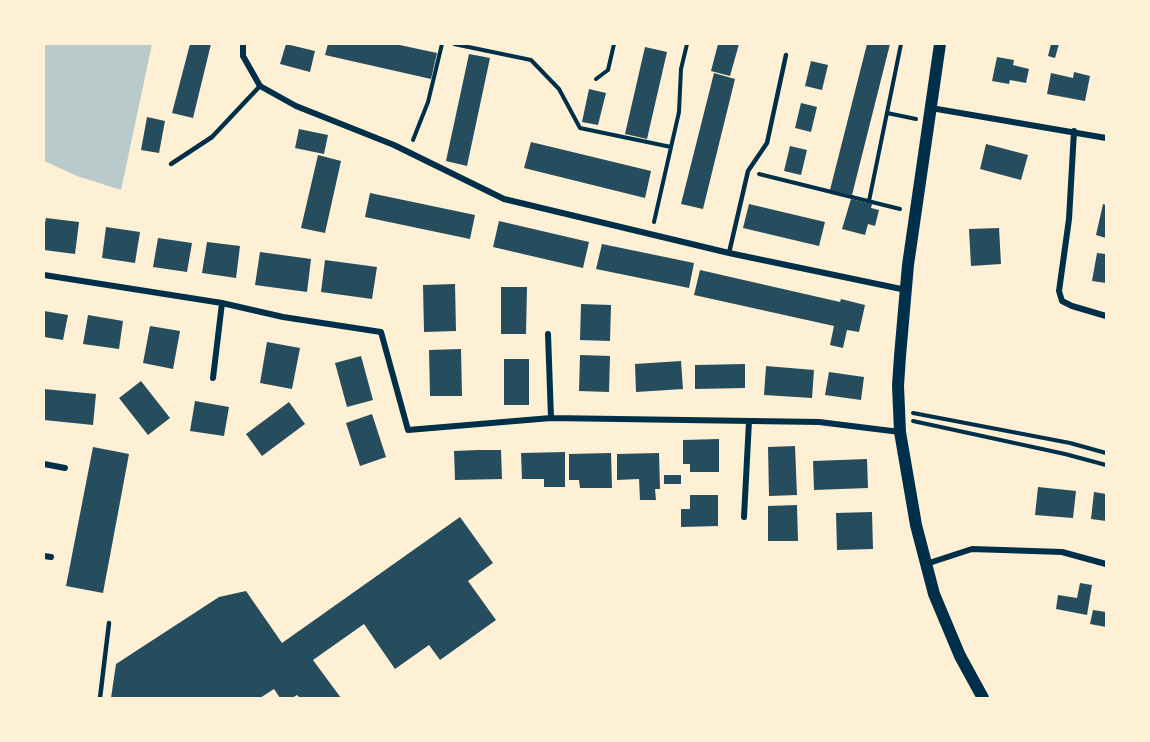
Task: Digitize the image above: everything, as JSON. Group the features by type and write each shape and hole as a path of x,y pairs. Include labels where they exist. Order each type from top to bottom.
{"main road":[{"path":"940,44 906,290 900,356 900,421 916,525 934,594 960,656 983,699"}],"street":[{"path":"243,44 243,56 260,86 296,106 408,152 504,199 729,253 906,290"},
{"path":"931,108 1107,138"},
{"path":"1074,132 1069,219 1059,291 1062,301 1067,304 1107,316"},
{"path":"44,275 222,303 283,317 381,332 408,430 551,418 900,421"},
{"path":"213,378 222,303"},
{"path":"548,334 551,418"},
{"path":"744,518 749,421"},
{"path":"44,464 65,468"},
{"path":"926,564 972,549 1062,552 1107,564"},
{"path":"44,556 51,557"}],"lane":[{"path":"729,253 748,171 767,143 786,55"},
{"path":"171,164 212,137 260,86"},
{"path":"100,699 109,623"}],"path":[{"path":"408,152 428,102 442,44"},
{"path":"454,44 531,60 559,88 580,128 671,147"},
{"path":"596,79 608,70 614,44"},
{"path":"651,234 679,112 681,69 687,44"},
{"path":"869,201 901,44"},
{"path":"887,113 929,122"},
{"path":"748,171 916,213"},
{"path":"900,421 1070,442 1107,453"},
{"path":"900,421 921,422 1107,465"}],"shaded area":[{"path":"44,44 152,44 121,190 77,176 44,161"}],"building":[{"path":"190,44 211,44 193,118 172,113"},
{"path":"286,44 315,51 310,72 280,64"},
{"path":"328,44 395,44 437,53 431,79 325,55"},
{"path":"718,44 739,44 730,76 711,71"},
{"path":"867,44 890,44 852,195 830,190"},
{"path":"1051,44 1059,44 1055,58 1048,56"},
{"path":"645,47 667,52 647,139 625,134"},
{"path":"469,54 490,58 467,166 446,161"},
{"path":"997,57 1014,60 1013,65 1029,69 1026,83 1010,80 1009,84 992,81"},
{"path":"811,61 828,65 822,90 805,86"},
{"path":"1074,72 1090,76 1085,101 1047,94 1051,73 1073,78"},
{"path":"714,73 735,79 703,209 681,204"},
{"path":"589,89 606,93 598,125 582,122"},
{"path":"801,103 817,107 811,132 795,128"},
{"path":"147,117 165,121 159,153 141,150"},
{"path":"299,129 328,135 324,154 295,148"},
{"path":"531,142 651,171 645,198 524,168"},
{"path":"986,144 1028,155 1021,180 980,169"},
{"path":"790,146 807,150 801,175 784,171"},
{"path":"318,155 341,161 325,233 301,228"},
{"path":"370,193 475,215 470,239 365,217"},
{"path":"851,199 872,204 871,208 879,210 875,226 868,224 865,235 842,229"},
{"path":"749,204 825,222 819,246 743,228"},
{"path":"1103,204 1106,205 1106,238 1096,235"},
{"path":"46,218 79,222 75,254 44,250"},
{"path":"499,221 589,242 583,268 493,247"},
{"path":"106,227 140,232 135,263 102,258"},
{"path":"999,228 1001,264 971,266 969,229"},
{"path":"158,238 192,243 187,272 153,267"},
{"path":"207,242 240,246 236,278 202,273"},
{"path":"602,244 694,263 689,288 596,269"},
{"path":"260,252 311,259 307,292 255,285"},
{"path":"1097,253 1106,254 1106,283 1092,281"},
{"path":"325,260 377,267 372,299 321,292"},
{"path":"700,270 840,302 841,299 865,305 859,332 847,330 843,348 830,345 834,326 694,295"},
{"path":"455,284 456,331 424,332 423,285"},
{"path":"501,287 527,287 526,334 501,334"},
{"path":"581,304 611,305 610,341 580,340"},
{"path":"44,311 68,315 63,340 44,337"},
{"path":"88,315 123,321 119,349 83,344"},
{"path":"150,326 180,331 173,369 143,363"},
{"path":"267,342 300,348 292,389 260,383"},
{"path":"461,349 462,396 430,396 429,350"},
{"path":"580,355 610,356 609,392 579,391"},
{"path":"361,356 373,400 347,407 335,363"},
{"path":"504,359 529,359 529,405 504,405"},
{"path":"681,361 683,389 636,392 635,364"},
{"path":"745,364 745,388 695,389 695,365"},
{"path":"766,366 814,370 812,398 764,395"},
{"path":"829,372 864,377 861,400 825,395"},
{"path":"141,381 170,418 148,435 119,398"},
{"path":"44,389 96,394 93,425 44,420"},
{"path":"195,401 229,407 224,436 190,431"},
{"path":"289,402 305,424 262,456 246,434"},
{"path":"372,414 386,457 360,466 346,423"},
{"path":"719,439 719,472 690,472 690,464 683,464 683,440"},
{"path":"795,446 797,495 769,496 768,447"},
{"path":"93,447 129,454 103,593 66,586"},
{"path":"501,450 502,479 455,480 454,451"},
{"path":"565,452 565,487 544,487 544,479 522,479 521,453"},
{"path":"611,453 612,488 580,488 579,480 569,480 569,454"},
{"path":"659,453 660,489 655,489 656,500 640,500 639,479 617,480 617,454"},
{"path":"867,459 868,488 814,490 813,461"},
{"path":"664,475 681,475 681,484 664,484"},
{"path":"1038,487 1076,491 1073,518 1035,515"},
{"path":"1094,492 1106,494 1106,521 1091,519"},
{"path":"690,495 718,495 718,526 681,527 681,509 690,509"},
{"path":"797,505 798,541 768,541 768,506"},
{"path":"872,512 873,549 837,550 836,513"},
{"path":"460,517 493,563 468,581 496,620 440,660 429,645 395,669 364,624 313,660 341,698 300,698 297,695 292,698 280,698 274,689 260,698 111,698 116,664 219,597 246,591 282,643"},
{"path":"1080,583 1092,585 1087,615 1056,609 1058,595 1077,598"},
{"path":"1093,610 1106,612 1106,627 1090,624"}]}
